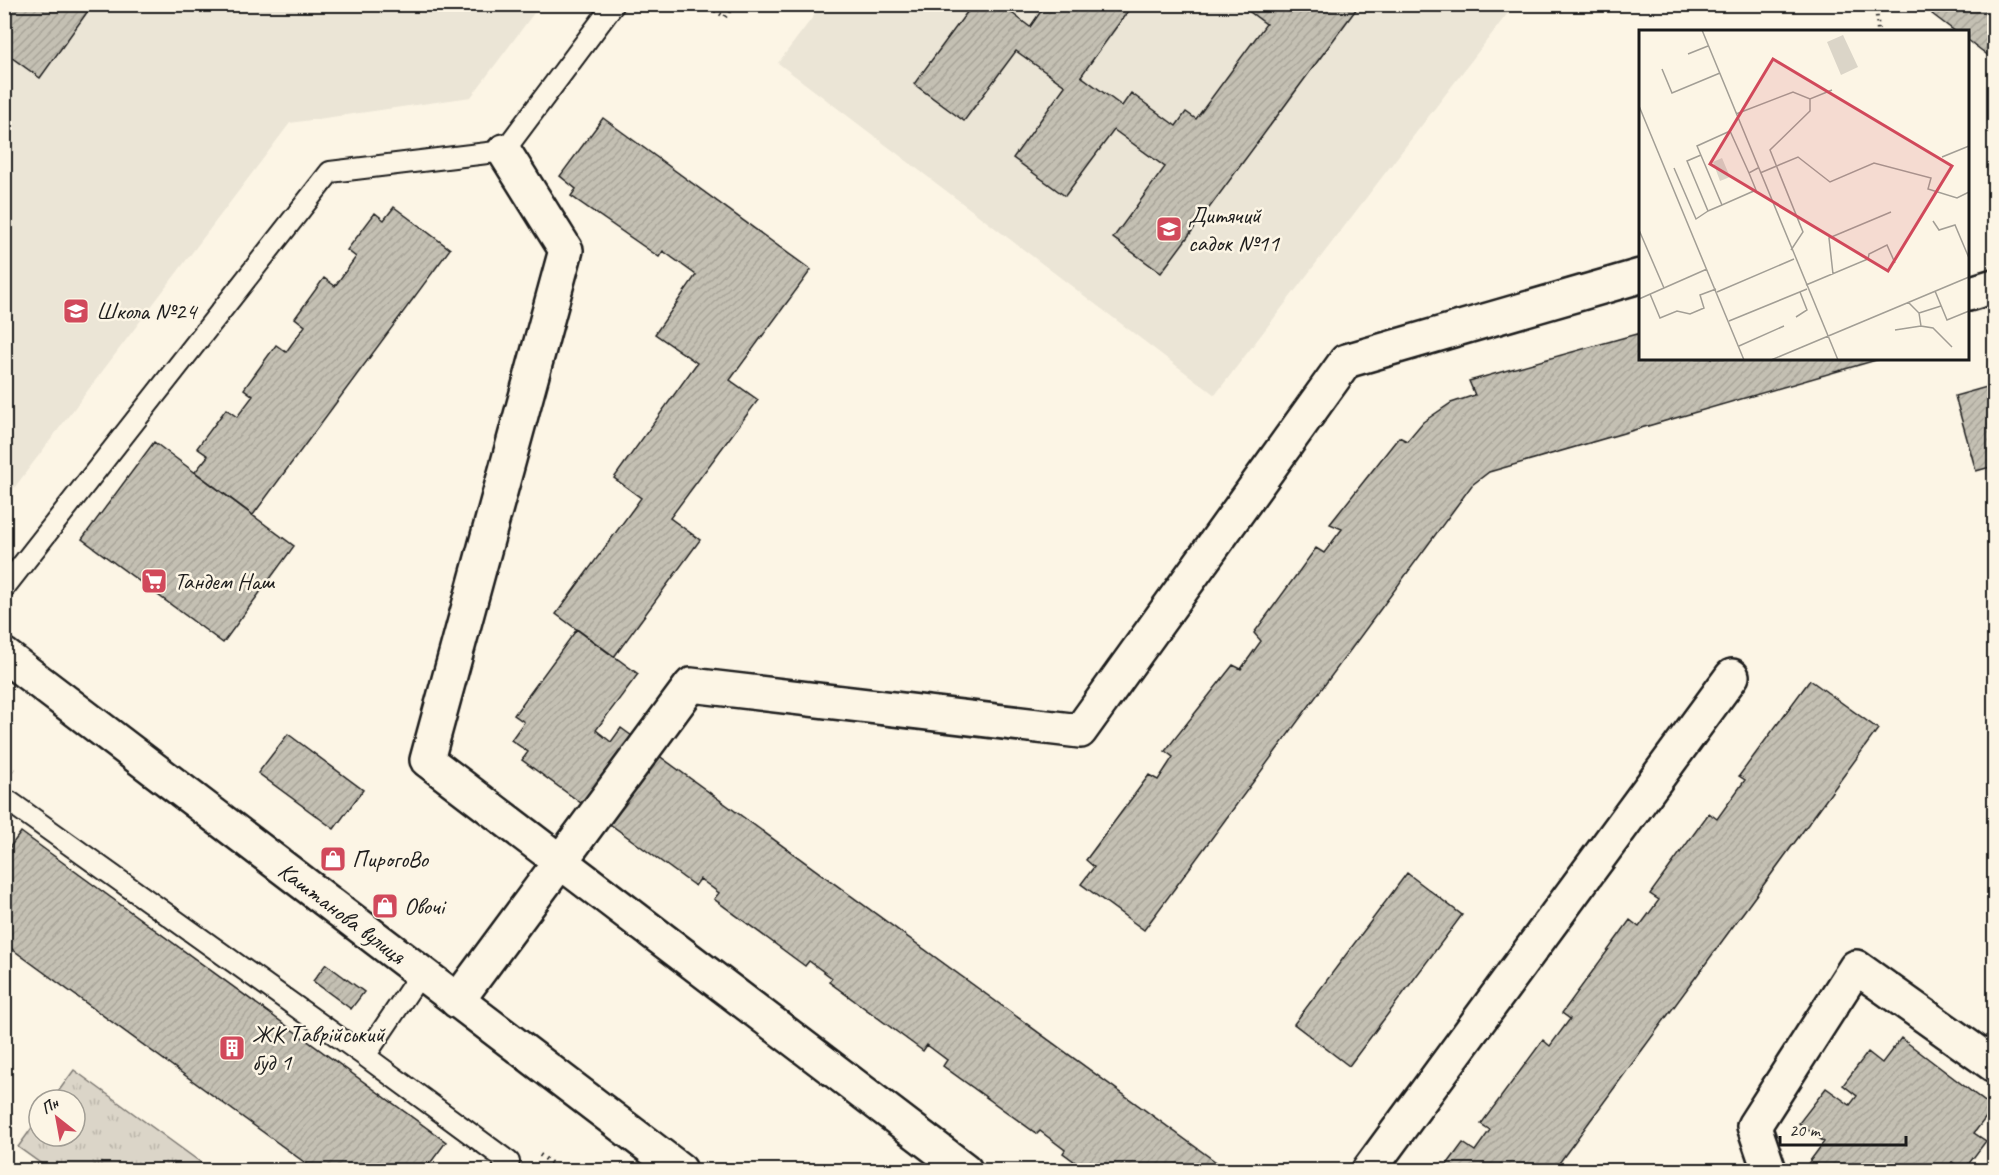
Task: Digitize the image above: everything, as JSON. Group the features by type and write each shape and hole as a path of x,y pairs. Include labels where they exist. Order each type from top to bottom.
{"street":[{"path":"504,151 566,250 427,760 965,1170"},
{"path":"457,1000 691,685 1080,731 1346,361 1639,277"},
{"path":"1969,294 1995,286"},
{"name":"Каштанова вулиця","path":"4,655 680,1170"},
{"path":"1369,1170 1732,676"},
{"path":"1769,1170 1754,1126 1856,967 1995,1065"}],"lane":[{"path":"4,588 330,172 504,151 614,4"},
{"path":"4,810 10,802 365,1056 509,1162 503,1170"},
{"path":"365,1056 421,973"}],"path":[{"path":"705,4 724,17 735,4"},
{"path":"1876,4 1878,30"}],"shaded area":[{"name":"Школа №24","path":"5,5 540,5 471,97 290,123 5,500"},
{"name":"Дитячий садок №11","path":"822,5 1514,5 1215,395 778,63"}],"green space":[{"path":"74,1070 211,1170 50,1170 18,1147 27,1135 27,1148 87,1148 87,1088 61,1088"}],"building":[{"path":"4,4 93,4 40,78 4,52"},
{"path":"973,4 1000,4 1030,27 1046,4 1133,4 1081,76 1122,106 1131,93 1176,126 1186,112 1196,119 1266,24 1239,4 1360,4 1161,273 1113,238 1165,167 1114,130 1065,196 1013,158 1065,86 1016,51 964,121 914,84"},
{"path":"1937,4 1994,4 1994,60 1969,41 1969,30 1953,30 1932,14 1939,6"},
{"path":"603,118 811,270 730,380 758,400 670,518 700,540 614,657 556,614 641,498 614,478 697,363 655,334 696,275 663,251 659,257 571,196 576,189 560,176"},
{"path":"394,207 450,249 253,515 195,472 208,456 197,448 226,409 237,417 253,396 244,389 276,345 286,352 305,326 295,318 324,278 335,286 356,257 347,250 375,213 384,220"},
{"path":"1639,333 1639,360 1876,360 1489,472 1472,485 1144,930 1081,884 1094,867 1086,860 1149,775 1158,780 1173,757 1165,751 1233,665 1241,669 1261,641 1254,633 1316,548 1324,553 1342,529 1330,524 1399,437 1407,441 1423,422 1451,403 1475,395 1469,381"},
{"path":"1994,385 1994,466 1976,471 1955,396"},
{"path":"154,442 294,546 223,643 82,539"},
{"path":"577,629 638,674 596,730 611,742 621,728 1227,1170 1086,1170 1063,1153 1065,1150 1040,1131 1037,1134 943,1066 947,1060 927,1045 923,1051 829,982 832,978 809,961 805,966 714,899 719,893 700,879 695,886 522,760 528,752 511,740 524,722 514,715"},
{"path":"1810,680 1878,729 1554,1170 1443,1170 1463,1143 1475,1151 1490,1130 1481,1124 1543,1040 1550,1046 1570,1019 1562,1013 1630,920 1639,927 1659,900 1650,894 1709,813 1717,819 1745,780 1739,776"},
{"path":"288,734 363,790 334,829 258,773"},
{"name":"ЖК Таврійський буд 1","path":"21,832 446,1142 425,1170 315,1170 9,947 4,954 4,855"},
{"path":"1407,873 1462,915 1349,1066 1294,1024"},
{"path":"326,964 364,992 351,1009 313,981"},
{"path":"1901,1038 1993,1108 1974,1133 1986,1141 1964,1170 1952,1162 1946,1170 1804,1169 1824,1142 1799,1123 1826,1088 1850,1105 1857,1096 1843,1085 1868,1052 1882,1063"}],"place":[{"name":"Дитячий садок №11","path":"1169,229"},
{"name":"Школа №24","path":"76,311"},
{"name":"Тандем Наш","path":"154,581"},
{"name":"ПирогоВо","path":"333,859"},
{"name":"Овочі","path":"385,906"},
{"name":"ЖК Таврійський буд 1","path":"232,1048"}]}
